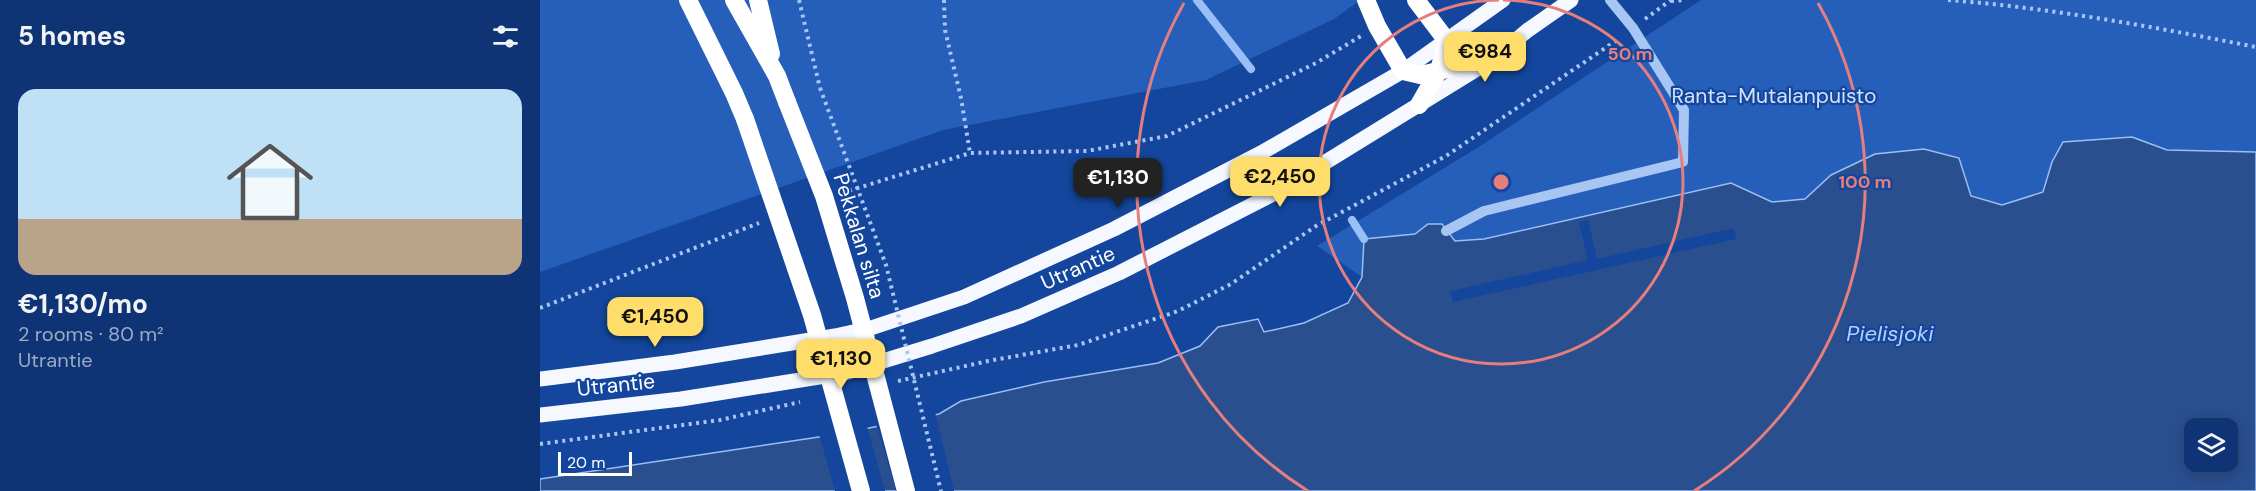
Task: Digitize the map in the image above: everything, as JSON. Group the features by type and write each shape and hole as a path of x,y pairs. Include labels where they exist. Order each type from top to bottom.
{"highway":[{"path":"734,0 777,76"},
{"path":"758,0 777,76"},
{"path":"1366,0 1377,26 1403,71 1420,75 1493,59"},
{"path":"1416,0 1447,41 1439,70 1419,105"},
{"path":"687,3 745,119 812,315 861,491"},
{"name":"Pekkalan silta","path":"777,76 824,196 855,298 906,491"}],"main road":[{"name":"Utrantie","path":"540,379 675,362 835,336 871,328 964,297 1114,229 1261,153 1403,71 1503,0"},
{"name":"Utrantie","path":"540,415 681,399 844,373 1021,316 1119,273 1277,192 1493,59 1528,30 1571,0"}],"lane":[{"path":"1446,231 1484,212 1683,162 1684,110 1633,28 1610,0"}],"path":[{"path":"800,0 820,88 886,265 941,491"},
{"path":"944,0 945,30 961,98 970,153"},
{"path":"1671,0 1684,0"},
{"path":"1948,0 2014,5 2130,22 2256,47"},
{"path":"836,195 970,153 1087,151 1167,136 1316,63 1377,26"},
{"path":"540,308 760,223"}],"green space":[{"path":"540,0 1360,0 1334,19 1206,80 943,130 540,272"},
{"name":"Ranta-Mutalanpuisto","path":"1701,0 2256,0 2256,152 2167,150 2132,137 2052,162 2043,192 2002,205 1971,196 1959,158 1924,149 1875,154 1831,174 1805,199 1772,202 1731,183 1484,239 1455,241 1446,231 1428,224 1415,234 1364,239 1362,277 1317,246 1477,148"}],"water":[{"name":"Pielisjoki","path":"2132,137 2167,150 2256,152 2256,491 540,491 540,479 839,434 939,414 961,401 1044,382 1158,363 1200,346 1218,327 1258,319 1264,332 1304,323 1348,303 1362,277 1364,239 1415,234 1428,224 1442,224 1455,241 1484,239 1731,183 1772,202 1805,199 1831,175 1875,154 1924,149 1959,158 1971,196 2002,205 2043,192 2052,162 2063,142"}],"pier":[{"path":"1588,220 1597,259 1734,228 1736,239 1453,302 1450,291 1588,260 1579,222"},
{"path":"935,412 954,491 896,491 876,424"},
{"path":"867,426 885,491 835,491 819,434"}],"waterway":[{"path":"1197,0 1251,69"},
{"path":"1352,220 1364,239"}]}
